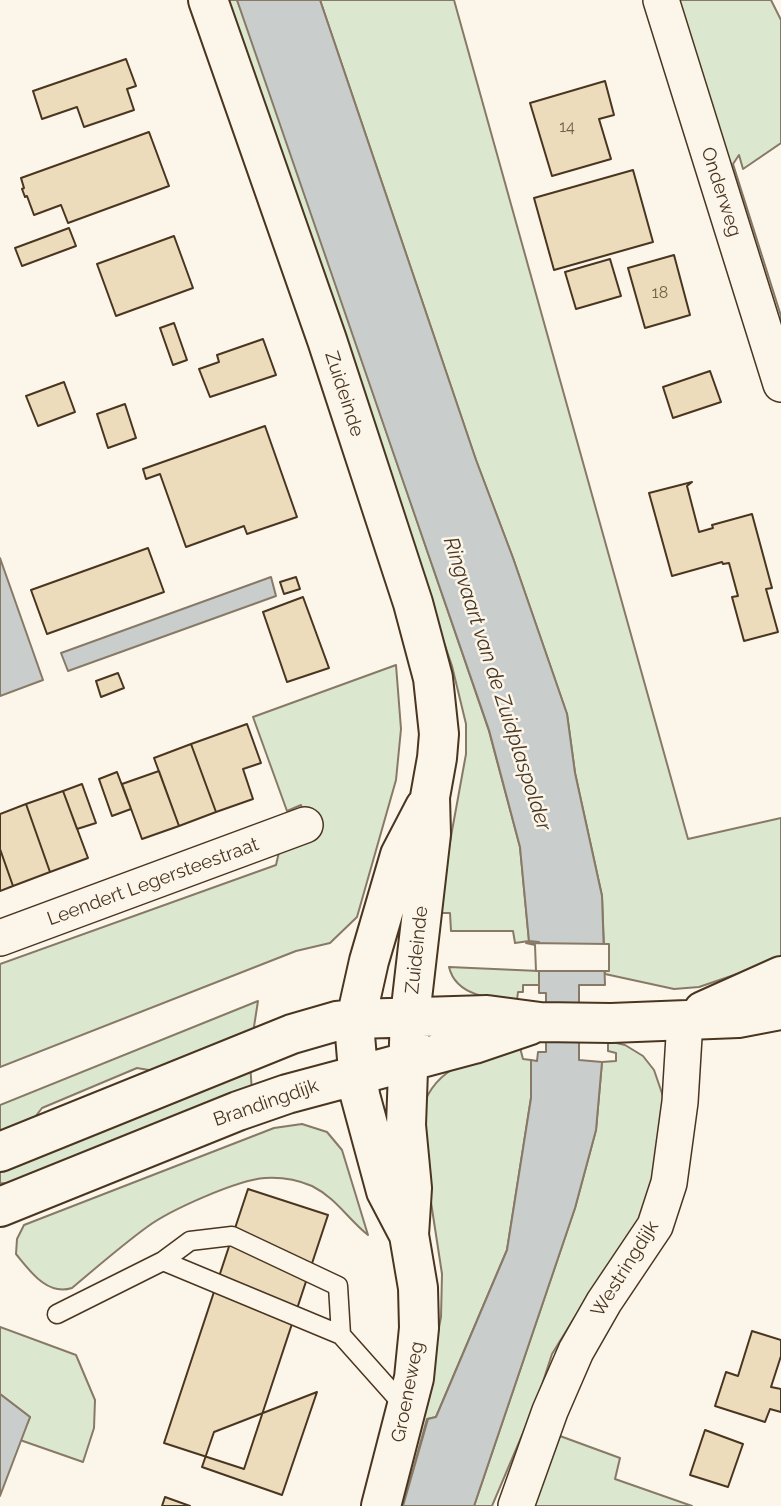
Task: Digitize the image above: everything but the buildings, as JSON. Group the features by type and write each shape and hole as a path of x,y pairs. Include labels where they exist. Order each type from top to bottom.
{"street":[{"name":"Zuideinde","path":"208,0 327,340 425,645 437,698 438,758 430,797 431,834 410,1017 410,1061"},
{"name":"Onderweg","path":"661,0 781,384"},
{"name":"Zuideinde","path":"356,1019 369,961 400,855 430,797"},
{"name":"Leendert Legersteestraat","path":"0,938 306,825"},
{"path":"685,1020 781,976"},
{"path":"0,1153 292,1034 337,1021 487,1015 565,1022 685,1020 738,1018 781,1010"},
{"name":"Groeneweg","path":"356,1019 360,1095 386,1191 409,1235"},
{"name":"Westringdijk","path":"516,1506 550,1411 576,1351 604,1302 655,1226 668,1183 680,1102 685,1020"},
{"name":"Brandingdijk","path":"0,1207 238,1111 287,1094 565,1022"},
{"name":"Groeneweg","path":"381,1506 407,1409 416,1364 419,1318 418,1288 409,1235 412,1188 406,1125 410,1061"}],"lane":[{"path":"57,1314 163,1261 190,1241 232,1236 338,1286 341,1335"},
{"path":"163,1261 341,1335 407,1409"}],"green space":[{"path":"224,0 237,0 247,26 489,731 520,847 529,941 515,943 513,931 451,931 450,913 437,913 466,754 466,724 452,666"},
{"path":"320,0 454,0 688,839 781,818 781,959 699,987 674,989 605,974 602,896 575,773 567,714 476,460"},
{"path":"673,0 771,0 781,20 781,143 743,169 739,155 733,164 781,316 781,352"},
{"path":"396,665 401,729 396,780 357,917 330,943 296,951 0,1067 0,964 276,865 279,852 310,831 301,805 287,811 253,717"},
{"path":"449,967 539,971 539,985 523,985 523,992 518,992 517,1000 487,997 459,985"},
{"path":"258,1001 253,1033 166,1073 137,1068 42,1108 25,1130 0,1135 0,1105"},
{"path":"608,1041 625,1045 643,1056 654,1070 664,1099 663,1145 639,1224 552,1354 537,1400 492,1506 474,1506 575,1208 596,1130 602,1062 616,1061 616,1053 608,1051"},
{"path":"519,1044 523,1059 531,1060 531,1098 507,1250 436,1417 427,1419 403,1506 396,1506 428,1385 441,1317 442,1274 419,1124 424,1105 431,1089 454,1069 468,1061"},
{"path":"250,1063 252,1092 20,1184 0,1183 0,1164"},
{"path":"302,1124 327,1132 342,1150 368,1235 328,1196 312,1186 289,1179 265,1178 221,1190 158,1220 72,1288 63,1290 47,1285 33,1274 16,1254 17,1239 24,1225 274,1128"},
{"path":"0,1327 76,1355 95,1400 94,1428 83,1462 20,1440 30,1417 0,1394"},
{"path":"560,1436 620,1458 615,1479 692,1506 534,1506"}],"water":[{"name":"Ringvaart van de Zuidplaspolder","path":"237,0 320,0 476,460 567,714 575,773 602,896 605,985 579,985 579,1060 602,1062 596,1130 575,1208 474,1506 403,1506 428,1419 436,1417 507,1250 531,1098 531,1060 537,1061 538,1052 546,1052 546,993 539,993 539,942 529,941 520,847 489,730"},
{"path":"0,558 43,680 0,696"},
{"path":"271,577 276,596 68,671 61,653"},
{"path":"0,1394 30,1417 0,1496"}],"pier":[{"path":"526,943 609,944 609,971 536,971 535,945"}]}
